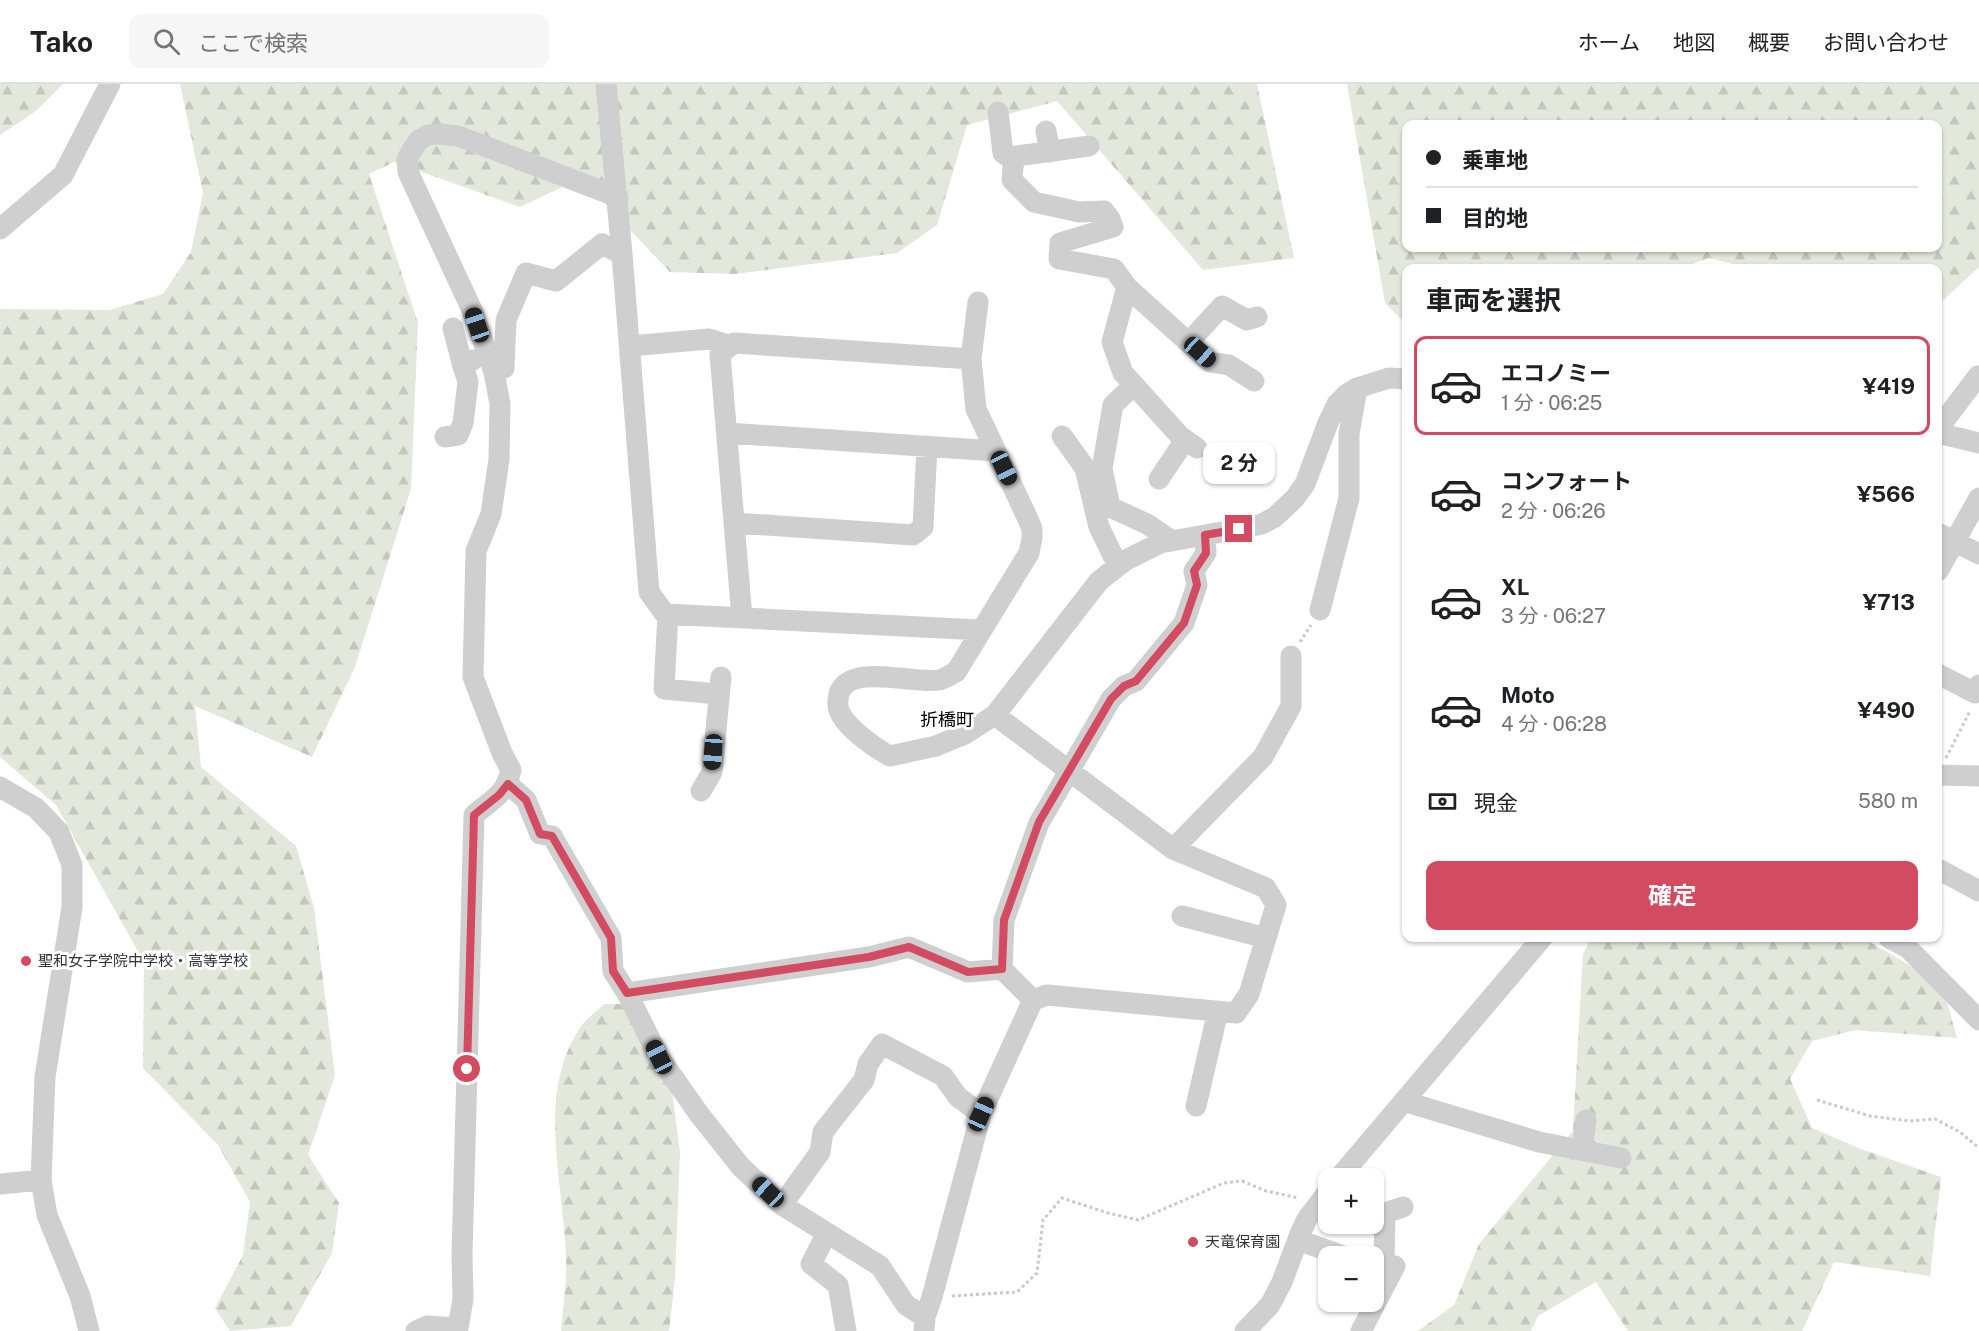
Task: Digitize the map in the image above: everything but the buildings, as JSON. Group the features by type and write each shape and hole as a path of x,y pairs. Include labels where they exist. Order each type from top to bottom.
{"street":[{"path":"0,229 63,175 110,84"},
{"path":"606,84 618,196 649,592 665,614 981,630"},
{"path":"998,112 1003,153 1015,161"},
{"path":"416,1331 427,1326 458,1328 461,1308 474,815 499,795 508,784 511,770 502,753 473,677 476,551 491,514 499,459 500,404 491,364 459,280 408,172 407,160 419,140 428,135 458,136 618,196"},
{"path":"1089,146 1048,141 1016,156 1012,180 1034,202 1079,212 1104,212 1110,219 1113,227 1060,243 1059,259 1114,269 1127,287 1210,362 1229,365 1254,381"},
{"path":"462,363 491,364 504,368 506,320 526,273 556,281 602,244 622,254"},
{"path":"1127,287 1112,342 1123,373 1191,444 1159,480"},
{"path":"978,303 971,359 976,409 1028,519 1032,529 1032,538 1029,553 956,672 940,680 859,676 846,682 842,688 838,695 838,710 846,722 877,750 890,756 936,746 965,734 994,715 1099,581 1118,566 1160,543 1262,524 1275,517 1305,484 1337,404 1357,388 1389,378 1402,379"},
{"path":"1189,342 1222,306 1247,320 1257,317"},
{"path":"445,437 458,435 463,423 468,382 453,328"},
{"path":"630,346 709,339 731,346"},
{"path":"742,618 720,354 734,343 971,359"},
{"path":"1942,419 1978,376"},
{"path":"1134,385 1113,405 1102,469 1110,507 1147,524 1172,541"},
{"path":"1320,610 1349,498 1349,434 1357,388"},
{"path":"1942,421 1979,443"},
{"path":"728,433 996,451"},
{"path":"1062,436 1085,468 1099,527 1118,566"},
{"path":"735,523 913,536 923,527 927,446"},
{"path":"1942,554 1946,537 1979,498"},
{"path":"1033,1000 1002,969 1004,920 1039,822 1111,699 1124,686 1136,681 1184,623 1197,585 1194,571 1206,553 1205,535"},
{"path":"1946,537 1979,554"},
{"path":"668,614 664,689 719,686 712,772 701,791"},
{"path":"1173,849 1263,757 1291,706 1291,656"},
{"path":"1942,676 1977,689"},
{"path":"508,784 526,800 540,834 552,836 611,938 613,971 627,993 659,1057 699,1114 741,1167 782,1205 880,1266 906,1305 927,1315 981,1114 1033,1000 1047,995 1236,1013 1249,994 1276,904 1266,888 1173,849 994,715"},
{"path":"1942,769 1979,776"},
{"path":"0,787 36,808 59,832 72,866 72,907 45,1077 41,1180 47,1215 80,1296 89,1331"},
{"path":"1942,871 1977,885"},
{"path":"1182,916 1266,938"},
{"path":"1347,1168 1539,942"},
{"path":"1897,942 1908,948 1979,1020"},
{"path":"627,993 869,957 909,947 968,972 1002,969"},
{"path":"1196,1106 1218,1011"},
{"path":"782,1205 820,1152 823,1132 864,1080 868,1064 882,1044 942,1076 958,1097 981,1114"},
{"path":"1406,1099 1413,1104 1539,1142 1621,1158"},
{"path":"1582,1150 1586,1120"},
{"path":"0,1184 41,1180"},
{"path":"1245,1331 1269,1305 1282,1282 1307,1219 1318,1204"},
{"path":"1381,1246 1385,1213 1403,1207"},
{"path":"828,1233 811,1264 838,1285 846,1331"},
{"path":"1298,1240 1318,1247"},
{"path":"1384,1265 1395,1266 1384,1287"},
{"path":"1361,1331 1371,1312"}],"path":[{"path":"1291,656 1320,610"},
{"path":"1942,767 1970,712 1977,689"},
{"path":"1817,1100 1870,1116 1910,1121 1935,1119 1960,1132 1979,1148"},
{"path":"927,1315 1017,1292 1037,1273 1043,1220 1062,1198 1138,1220 1224,1183 1242,1181 1266,1191 1318,1195"}],"green space":[{"path":"0,84 63,84 36,111 0,135"},
{"path":"180,84 1257,84 1294,258 1203,270 1057,101 967,125 937,225 897,253 735,274 670,272 581,178 520,207 394,162 369,174 418,323 411,489 355,667 312,757 195,706 201,767 296,846 314,908 335,1075 308,1155 339,1203 332,1253 291,1326 230,1331 215,1308 243,1255 250,1202 218,1145 143,1068 144,962 56,805 0,757 0,309 110,310 163,294 191,252 203,193"},
{"path":"1347,84 1979,84 1979,267 1942,301 1942,264 1734,264 1709,258 1692,264 1402,264 1402,320 1385,303"},
{"path":"1589,942 1870,942 1942,984 1957,1038 1855,1030 1812,1041 1790,1079 1812,1128 1861,1149 1941,1177 1930,1276 1834,1262 1802,1331 1628,1331 1596,1282 1538,1316 1531,1331 1418,1331 1454,1305 1479,1244 1573,1131 1583,954"},
{"path":"604,1004 623,1004 672,1090 680,1152 675,1279 669,1331 561,1331 566,1267 556,1139 559,1081 567,1053 581,1026"}],"place":[{"name":"聖和女子学院中学校・高等学校","path":"26,961"},
{"name":"天竜保育園","path":"1193,1242"}],"district":[{"name":"折橋町","path":"947,720"}],"route":[{"path":"467,1069 474,815 499,795 508,784 526,800 540,834 552,836 611,938 613,971 627,993 869,957 909,947 968,972 1002,969 1004,920 1039,822 1111,699 1124,686 1136,681 1184,623 1197,585 1194,571 1206,553 1205,535 1239,529"}]}
